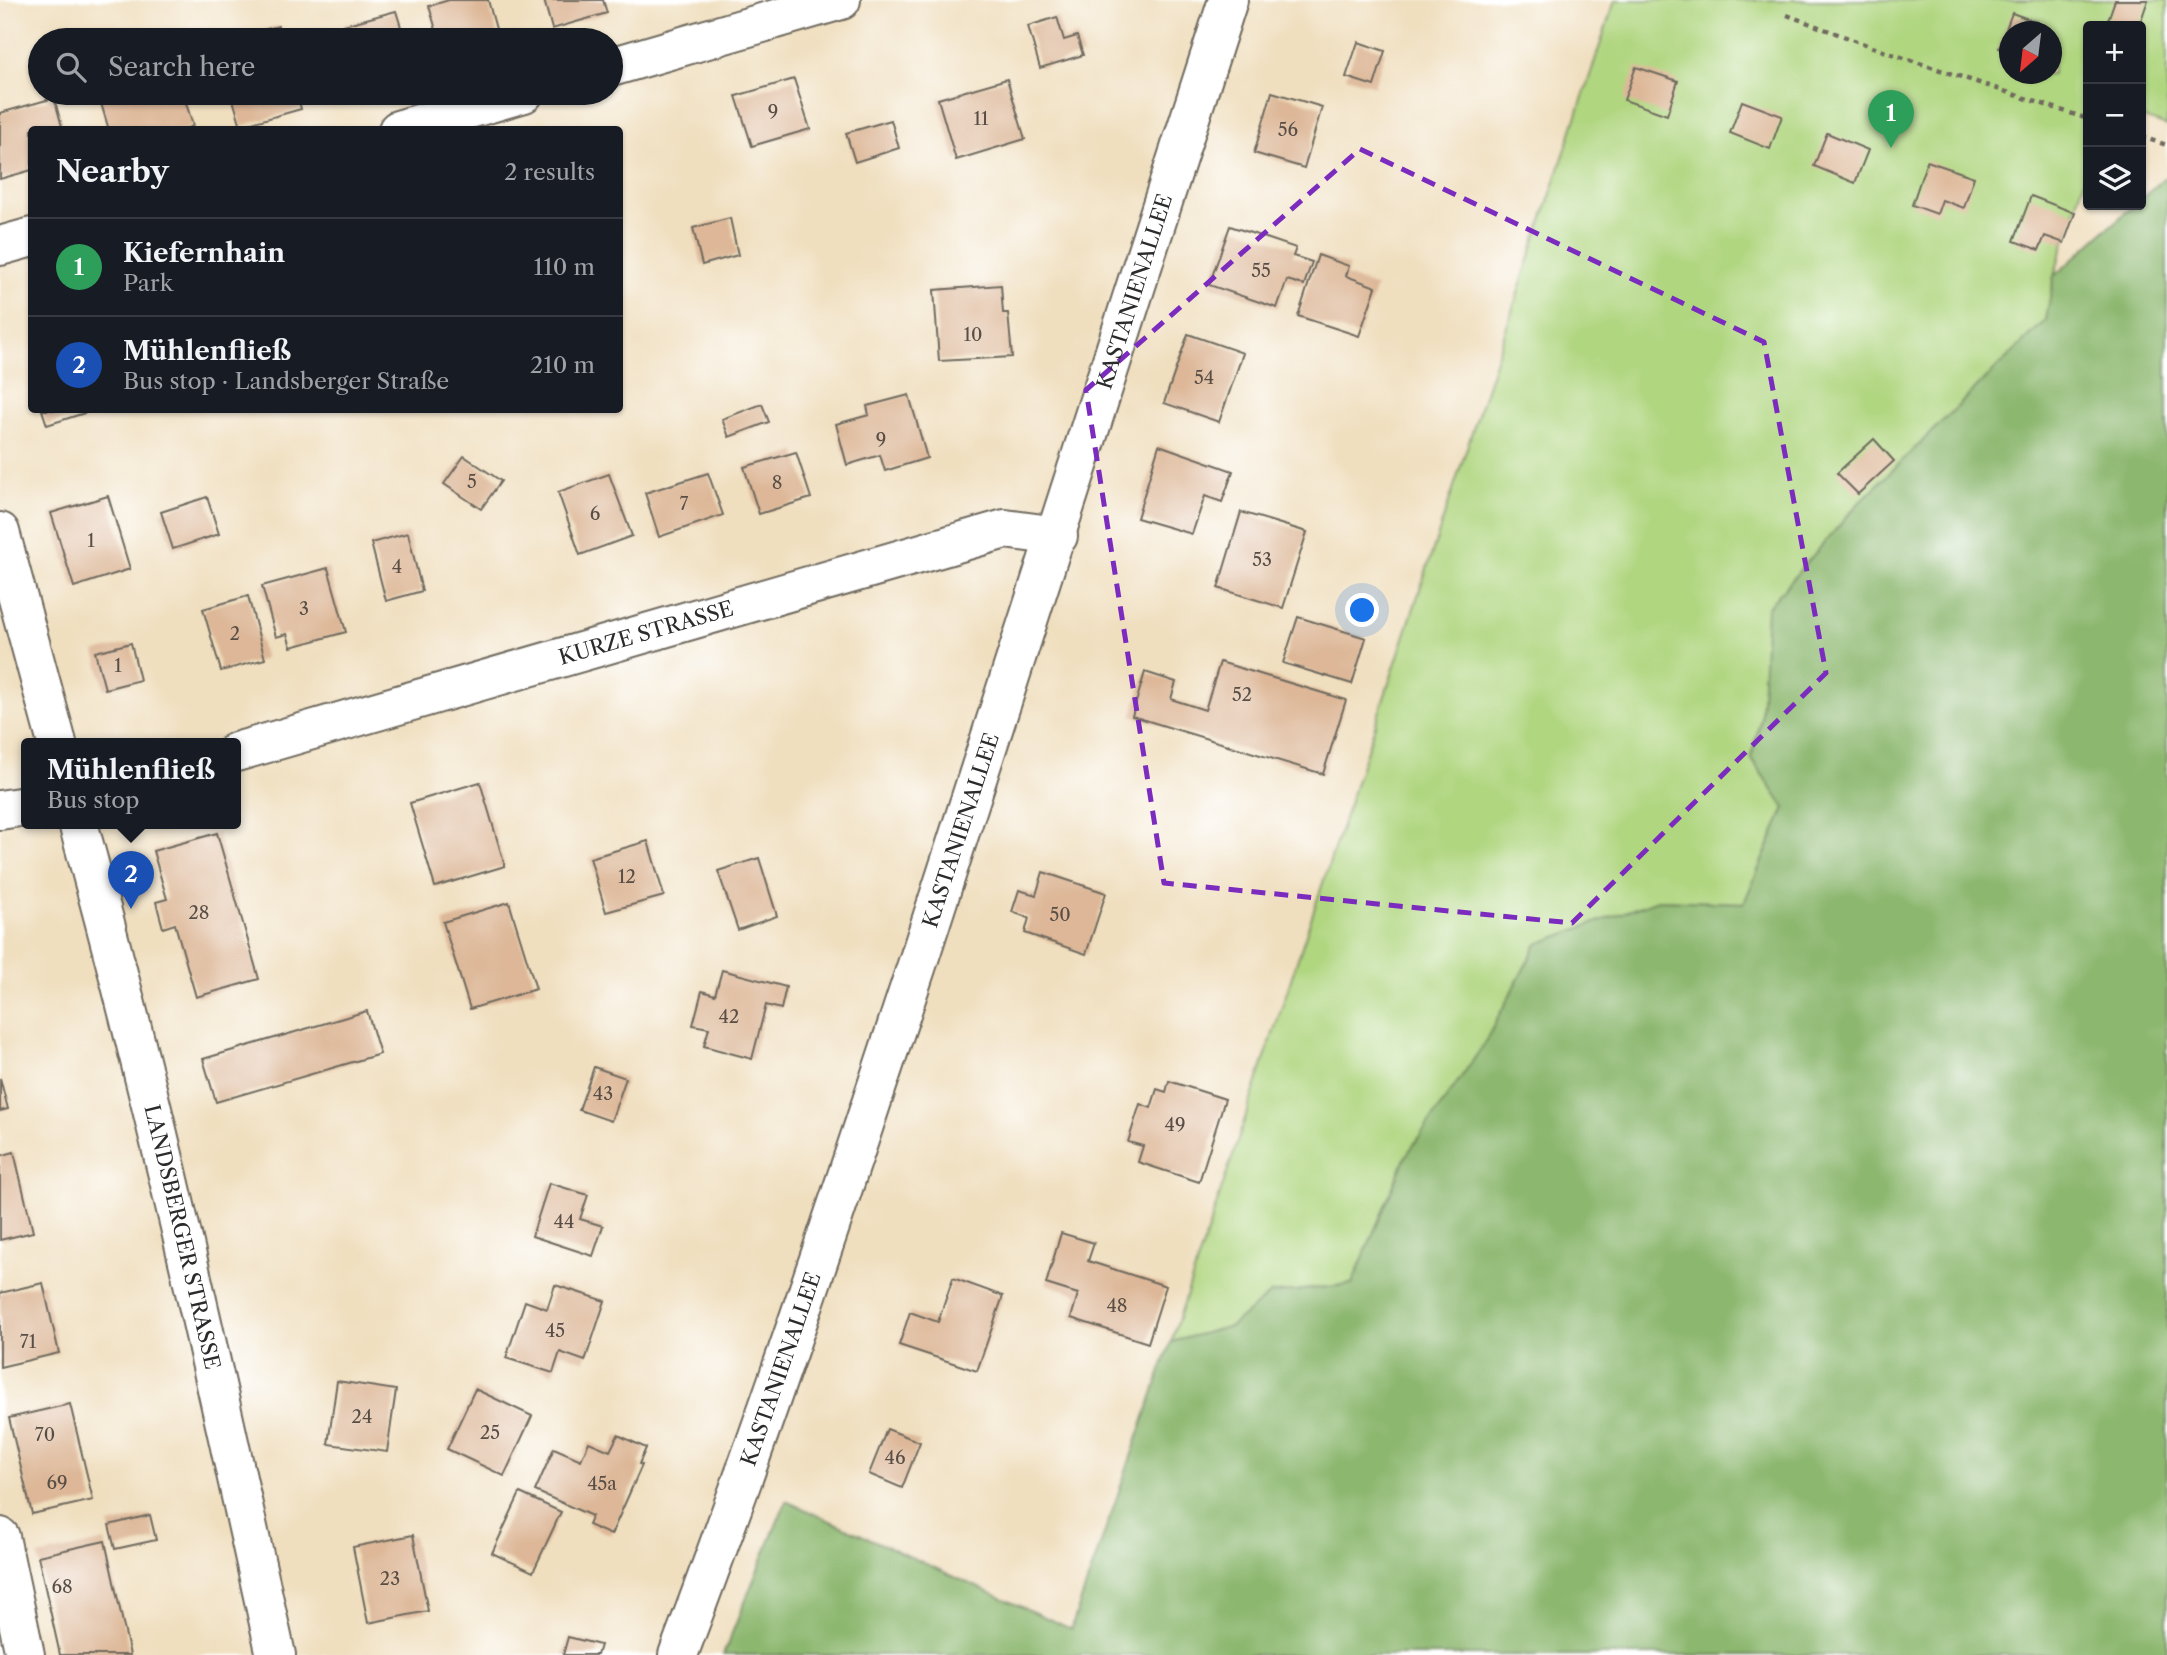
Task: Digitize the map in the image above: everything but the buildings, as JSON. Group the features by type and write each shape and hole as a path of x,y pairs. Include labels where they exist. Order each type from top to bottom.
{"street":[{"path":"623,64 841,0"},
{"name":"KASTANIENALLEE","path":"678,1655 723,1536 852,1160 1058,536 1228,0"},
{"path":"412,126 483,105"},
{"path":"0,246 28,238"},
{"name":"KURZE STRASSE","path":"241,751 1005,529 1058,536"},
{"path":"0,532 56,738"},
{"path":"0,810 21,807"},
{"name":"LANDSBERGER STRASSE","path":"80,829 104,916 207,1343 276,1655"},
{"path":"0,1537 26,1655"}],"path":[{"path":"1787,15 1886,52 2083,117"},
{"path":"2146,139 2167,145"}],"highlighted area":[{"path":"1360,149 1764,342 1826,673 1572,923 1164,883 1086,390"}],"green space":[{"path":"1615,0 2167,0 2167,126 2146,119 2146,21 2083,21 2083,185 2054,276 2046,320 1859,503 1768,608 1761,718 1751,758 1785,808 1744,903 1658,900 1537,944 1483,1046 1406,1156 1352,1284 1271,1294 1231,1326 1171,1342"},
{"path":"2167,176 2167,1655 723,1655 786,1501 1071,1629 1171,1342 1231,1326 1270,1294 1352,1284 1406,1156 1483,1046 1537,944 1658,900 1744,903 1785,808 1751,758 1761,718 1767,608 1859,503 2046,320 2054,276 2128,210 2146,210 2146,195"}],"place":[{"name":"Kiefernhain","path":"1891,148"},
{"name":"Mühlenfließ","path":"131,909"}]}
